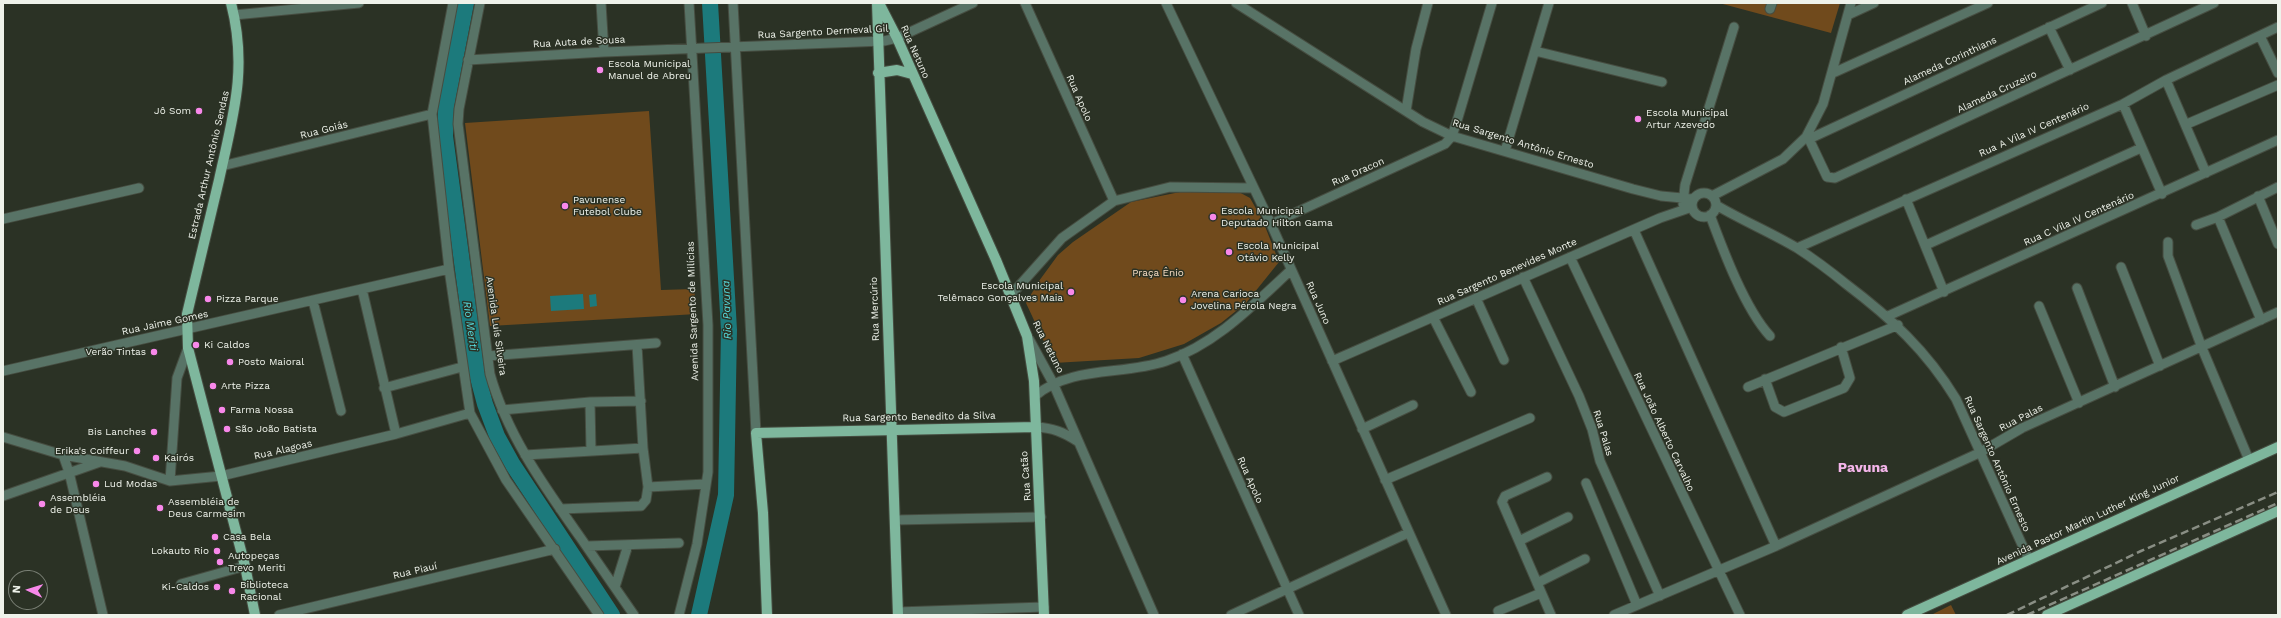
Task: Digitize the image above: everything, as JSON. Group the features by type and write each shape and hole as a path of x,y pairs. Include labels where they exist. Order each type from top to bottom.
{"main road":[{"name":"Estrada Arthur Antônio Sendas","path":"231,3 239,49 240,79 222,166 187,314 186,330 188,348 245,566 255,615"},
{"name":"Rua Netuno","path":"878,3 897,38 1011,295 1027,336"},
{"name":"Rua Mercúrio","path":"878,3 878,73 898,613"},
{"path":"878,73 897,70 912,74"},
{"name":"Rua Catão","path":"1027,336 1035,396 1044,611"},
{"name":"Rua Sargento Benedito da Silva","path":"756,433 892,428 1036,427"},
{"path":"756,433 763,513 767,615"},
{"name":"Avenida Pastor Martin Luther King Junior","path":"1907,615 2278,447"},
{"path":"2049,614 2277,514"}],"street":[{"path":"234,15 359,3"},
{"path":"454,3 432,114 462,368 470,413 494,462 599,615"},
{"name":"Avenida Luís Silveira","path":"480,3 459,109 459,137 492,380 513,436 560,509 634,615"},
{"path":"601,3 604,52"},
{"name":"Avenida Sargento de Milícias","path":"679,615 697,544 706,484 708,325 695,48 689,3"},
{"path":"733,3 732,47 756,433"},
{"name":"Rua Sargento Dermeval Gil","path":"695,48 878,41 897,38 973,3"},
{"name":"Rua Apolo","path":"1025,3 1114,201"},
{"name":"Rua Juno","path":"1166,3 1271,224 1446,615"},
{"name":"Rua Sargento Antônio Ernesto","path":"1236,3 1406,111 1452,136 1633,189 1661,196 1684,198 1693,203"},
{"path":"1406,111 1416,49 1428,3"},
{"path":"1452,136 1492,3"},
{"path":"1505,151 1549,3"},
{"path":"1712,196 1783,159 1808,138 1823,104 1852,3"},
{"path":"1848,14 1874,3"},
{"path":"1833,73 1988,3"},
{"name":"Alameda Corinthians","path":"1808,138 2049,27 2083,7 2102,3"},
{"path":"2132,3 2146,36"},
{"name":"Alameda Cruzeiro","path":"1808,138 1827,177 1835,178 2146,36 2214,3"},
{"path":"1682,210 1685,185 1734,27"},
{"path":"2049,27 2070,70"},
{"name":"Rua A Vila IV Centenário","path":"1797,248 2122,104 2166,80 2278,27"},
{"path":"2260,36 2278,73"},
{"name":"Rua Auta de Sousa","path":"468,60 695,48"},
{"path":"1535,50 1662,82"},
{"path":"2166,80 2187,124 2206,173"},
{"path":"2187,124 2278,86"},
{"path":"2122,104 2162,194"},
{"name":"Rua Goiás","path":"222,166 432,114"},
{"name":"Rua Dracon","path":"1271,224 1438,148 1452,136"},
{"name":"Rua C Vila IV Centenário","path":"1888,316 2162,194 2278,140"},
{"path":"1926,245 2141,148"},
{"path":"1011,295 1062,238 1114,201 1170,187 1253,188"},
{"path":"2196,226 2218,217 2278,187"},
{"path":"3,219 139,188"},
{"path":"1704,193 1712,196 1716,209 1710,215 1702,216 1693,203 1704,193"},
{"path":"2258,196 2278,244"},
{"path":"1906,199 1944,292"},
{"name":"Rua Sargento Benevides Monte","path":"1332,361 1523,277 1682,210 1693,203"},
{"name":"Rua Sargento Antônio Ernesto","path":"1716,205 1797,248 1888,316 1898,326 1944,379 1967,420 1979,453 2029,560"},
{"path":"1710,215 1719,240 1754,316 1770,336"},
{"path":"2218,217 2261,320"},
{"path":"1634,230 1776,546"},
{"path":"2168,242 2168,256 2202,348 2249,460"},
{"name":"Rua João Alberto Carvalho","path":"1570,257 1700,534 1721,571 1740,615"},
{"path":"2121,267 2160,366"},
{"name":"Rua Jaime Gomes","path":"3,371 450,269"},
{"path":"1035,396 1052,383 1083,375 1140,367 1166,361 1182,354 1228,326 1291,270"},
{"name":"Rua Palas","path":"1523,277 1579,396 1592,429 1600,461 1660,596"},
{"path":"2077,288 2115,387"},
{"path":"362,289 396,434"},
{"path":"1476,298 1504,360"},
{"path":"313,300 341,411"},
{"path":"2039,306 2079,403"},
{"name":"Rua Palas","path":"1614,615 1721,571 1776,546 1979,453 2022,428 2202,348 2278,312"},
{"path":"1433,317 1471,392"},
{"path":"1748,387 1841,347 1898,326"},
{"name":"Rua Netuno","path":"1027,336 1052,383 1154,615"},
{"path":"488,356 656,343"},
{"path":"560,509 641,506 646,500 648,487 643,448 637,345"},
{"path":"1765,379 1776,407 1784,412 1844,388 1850,378 1841,347"},
{"path":"3,437 62,455 103,461 170,481 177,378 188,348"},
{"name":"Rua Apolo","path":"1182,354 1299,615"},
{"path":"384,388 462,368"},
{"path":"502,410 590,402 641,401"},
{"path":"590,402 591,451"},
{"path":"1362,429 1413,405"},
{"name":"Rua Alagoas","path":"170,481 221,476 396,434 470,413"},
{"path":"1385,480 1530,418"},
{"name":"Rua Sargento Benedito da Silva","path":"1036,427 1052,428 1064,432 1078,441"},
{"path":"525,455 643,448"},
{"path":"62,455 69,472 103,615"},
{"path":"3,496 103,461"},
{"path":"1547,477 1502,500 1551,615"},
{"path":"1586,483 1637,605"},
{"path":"648,487 706,484"},
{"path":"895,520 1041,517"},
{"path":"1519,541 1568,517"},
{"path":"1231,615 1408,533"},
{"path":"587,546 680,543"},
{"path":"615,587 628,545"},
{"name":"Rua Piauí","path":"279,615 555,549"},
{"path":"1537,583 1585,559"},
{"path":"181,584 245,566"},
{"path":"1498,611 1541,593"},
{"path":"898,613 1044,611"}],"green space":[{"path":"1719,3 1840,3 1831,33"},
{"name":"Pavunense Futebol Clube","path":"649,111 661,290 694,289 697,314 490,326 465,123"},
{"name":"Praça Ênio","path":"1237,191 1250,198 1263,221 1279,262 1246,303 1221,323 1184,344 1139,358 1054,363 1026,303 1039,281 1058,255 1073,242 1131,202 1180,192"},
{"path":"1951,605 1956,615 1931,615"}],"water":[{"path":"583,294 584,309 551,311 550,296"},
{"path":"596,294 597,306 590,307 589,295"}],"waterway":[{"name":"Rio Meriti","path":"466,3 446,107 445,136 477,374 485,404 497,436 513,465 612,615"},
{"name":"Rio Pavuna","path":"699,615 726,495 729,330 710,3"}],"railway":[{"path":"2007,615 2141,551 2278,492"},
{"path":"2027,615 2278,503"}],"place":[{"name":"Escola Municipal Manuel de Abreu","path":"600,70"},
{"name":"Jô Som","path":"199,111"},
{"name":"Escola Municipal Artur Azevedo","path":"1638,119"},
{"name":"Pavunense Futebol Clube","path":"565,206"},
{"name":"Escola Municipal Deputado Hilton Gama","path":"1213,217"},
{"name":"Escola Municipal Otávio Kelly","path":"1229,252"},
{"name":"Escola Municipal Telêmaco Gonçalves Maia","path":"1071,292"},
{"name":"Pizza Parque","path":"208,299"},
{"name":"Arena Carioca Jovelina Pérola Negra","path":"1183,300"},
{"name":"Ki Caldos","path":"196,345"},
{"name":"Verão Tintas","path":"154,352"},
{"name":"Posto Maioral","path":"230,362"},
{"name":"Arte Pizza","path":"213,386"},
{"name":"Farma Nossa","path":"222,410"},
{"name":"São João Batista","path":"227,429"},
{"name":"Bis Lanches","path":"154,432"},
{"name":"Erika's Coiffeur","path":"137,451"},
{"name":"Kairós","path":"156,458"},
{"name":"Lud Modas","path":"96,484"},
{"name":"Assembléia de Deus","path":"42,504"},
{"name":"Assembléia de Deus Carmesim","path":"160,508"},
{"name":"Casa Bela","path":"215,537"},
{"name":"Lokauto Rio","path":"217,551"},
{"name":"Autopeças Trevo Meriti","path":"220,562"},
{"name":"Ki-Caldos","path":"217,587"},
{"name":"Biblioteca Racional","path":"232,591"}],"district":[{"name":"Pavuna","path":"1863,468"}]}
